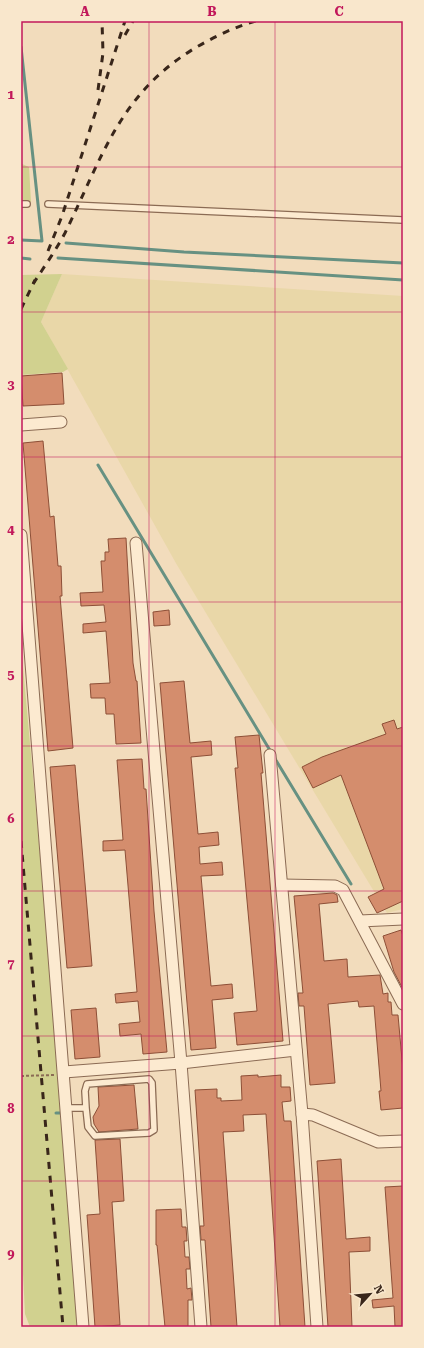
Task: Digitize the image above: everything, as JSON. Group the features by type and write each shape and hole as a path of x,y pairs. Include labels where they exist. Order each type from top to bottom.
{"street":[{"path":"21,425 61,422"},
{"path":"21,535 65,1073 83,1327"},
{"path":"136,543 181,1062 201,1327"},
{"path":"270,755 302,1114 317,1327"},
{"path":"282,885 335,886 343,890 403,1004"},
{"path":"360,921 403,919"},
{"path":"65,1073 296,1050"},
{"path":"302,1114 313,1115 378,1142 403,1141"}],"lane":[{"path":"48,204 403,220"},
{"path":"149,1079 152,1084 154,1130 149,1133 95,1136 88,1127 86,1108 85,1091 87,1084 149,1079"},
{"path":"67,1108 86,1108"}],"path":[{"path":"21,1076 65,1073"}],"shaded area":[{"path":"62,274 403,296 403,909 387,913 177,565 41,322"}],"green space":[{"path":"21,153 22,164 29,167 31,202 21,201"},
{"path":"62,274 41,322 68,369 63,372 21,375 21,275"},
{"path":"21,645 60,1072 79,1327 30,1327 25,1314 21,1233"}],"building":[{"path":"62,373 64,404 23,406 21,376"},
{"path":"43,441 50,517 54,516 58,566 61,566 62,596 60,596 73,748 48,751 23,443"},
{"path":"126,538 133,663 137,681 141,743 116,744 114,714 106,714 105,698 91,698 90,684 110,683 106,631 83,633 83,624 106,622 104,605 81,606 80,593 103,592 101,561 105,561 105,552 109,552 108,539"},
{"path":"169,610 170,625 154,626 153,612"},
{"path":"184,681 190,743 211,741 212,755 191,757 198,834 218,832 219,845 199,847 200,864 222,862 223,875 201,876 211,986 232,984 233,998 212,1000 216,1048 191,1050 160,683"},
{"path":"394,720 397,729 403,727 403,901 377,913 368,897 384,889 341,775 313,788 302,767 322,757 386,734 382,724"},
{"path":"259,735 283,1041 237,1045 234,1013 257,1011 235,768 238,768 235,737"},
{"path":"142,759 144,789 146,789 154,911 167,1052 143,1054 141,1034 120,1036 119,1024 140,1022 138,1001 116,1003 115,994 137,992 125,850 103,851 103,841 123,840 117,760"},
{"path":"75,765 92,966 67,968 50,767"},
{"path":"333,893 337,895 338,902 319,904 324,961 347,959 348,977 380,975 383,994 388,993 388,1002 391,1002 392,1015 398,1015 403,1071 403,1108 381,1110 379,1091 381,1091 374,1006 359,1007 358,1001 328,1004 335,1083 310,1085 304,1006 299,1006 298,993 303,993 294,896"},
{"path":"401,930 403,936 403,989 394,972 383,936"},
{"path":"96,1008 100,1057 75,1059 71,1010"},
{"path":"258,1075 258,1077 281,1075 281,1087 290,1087 291,1101 282,1102 284,1121 291,1121 305,1327 280,1327 266,1114 243,1115 244,1131 223,1132 237,1327 211,1327 205,1240 201,1240 200,1226 204,1226 195,1090 217,1089 217,1098 221,1098 221,1101 242,1100 241,1076"},
{"path":"134,1085 138,1129 99,1132 94,1124 93,1117 99,1106 98,1087"},
{"path":"120,1139 124,1201 112,1202 120,1325 95,1327 87,1215 100,1214 95,1140"},
{"path":"341,1159 346,1239 370,1237 370,1251 349,1252 352,1327 328,1327 317,1161"},
{"path":"403,1186 403,1327 395,1327 394,1306 373,1308 372,1300 393,1298 385,1187"},
{"path":"181,1209 182,1227 186,1227 187,1241 184,1241 185,1257 189,1257 190,1269 186,1269 187,1289 191,1288 192,1300 188,1300 188,1327 165,1327 156,1245 156,1210"}],"waterway":[{"path":"21,47 42,241 21,240"},
{"path":"66,243 184,252 403,263"},
{"path":"21,258 30,259"},
{"path":"58,258 403,280"},
{"path":"98,465 271,752"},
{"path":"274,757 351,884"},
{"path":"56,1113 61,1113"}],"railway":[{"path":"98,90 103,53 102,21"},
{"path":"48,251 62,216 125,21"},
{"path":"125,35 133,21"},
{"path":"33,284 65,233 102,154 130,107 148,86 169,66 195,48 224,33 256,21"},
{"path":"21,309 35,280"},
{"path":"21,841 63,1327"}]}
